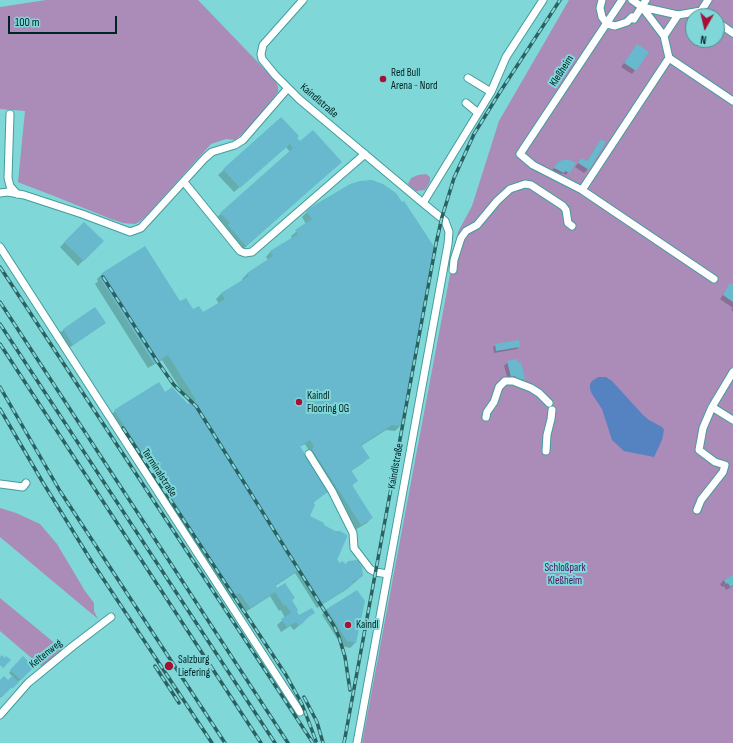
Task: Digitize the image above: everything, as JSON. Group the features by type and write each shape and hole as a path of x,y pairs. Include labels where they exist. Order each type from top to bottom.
{"street":[{"name":"Kaindlstraße","path":"303,0 266,41 262,49 262,59 288,88 313,112 445,221 449,232 357,743"},
{"path":"423,203 491,92 503,63 543,0"},
{"path":"602,0 601,14 604,21 607,24 616,26 621,25 632,18 634,19 646,0"},
{"name":"Kleßheim","path":"582,190 533,165 520,154 622,0"},
{"path":"632,0 642,7 664,36 668,58 582,190 714,279"},
{"path":"642,7 678,15 685,14"},
{"path":"664,36 678,15"},
{"path":"668,58 733,101"},
{"path":"468,78 491,92"},
{"path":"0,193 8,192 17,194 76,212 130,232 141,228 205,158 212,152 235,145 243,140 288,88"},
{"path":"466,103 478,113"},
{"path":"10,114 8,178 10,186 17,194"},
{"path":"184,182 240,251 245,253 252,252 365,154"},
{"path":"453,270 454,260 461,238 466,231 477,225 497,201 510,189 525,184 530,185 563,206 566,210 568,223 572,226"},
{"name":"Terminalstraße","path":"0,247 300,712"},
{"path":"725,465 715,462 699,450 703,428 712,407 733,372"},
{"path":"486,417 487,412 494,402 499,387 505,381 513,381 531,388 539,393 550,406 551,419 547,435 546,451"},
{"path":"712,407 733,420"},
{"path":"309,454 332,490 353,533 354,548 370,569 375,572 388,574"},
{"path":"697,510 701,500 722,472 725,465 732,460"},
{"path":"0,484 23,487 26,483"},
{"name":"Keltenweg","path":"1,712 28,683 111,617"}],"green space":[{"path":"46,0 198,0 275,80 278,87 278,92 254,123 235,140 226,139 211,144 147,215 135,224 123,223 111,219 20,183 18,182 25,111 0,109 0,7"},
{"name":"Schloßpark Kleßheim","path":"569,0 733,0 733,743 362,743 458,232 472,206 499,121"},
{"path":"426,174 430,177 430,182 425,190 416,191 408,184 411,178"},
{"path":"0,508 16,513 40,524 57,544 85,591 94,603 94,611 98,619 0,537"},
{"path":"0,598 63,650 42,667 0,631"}],"water":[{"path":"598,377 606,377 612,381 643,415 662,427 664,430 662,440 654,457 624,451 612,440 602,409 590,389 590,384 592,381"}],"building":[{"path":"637,44 649,52 636,71 624,63"},
{"path":"281,117 299,136 297,138 300,141 313,130 342,162 246,246 228,225 230,223 220,213 293,148 290,144 240,188 223,169"},
{"path":"601,139 606,142 589,170 578,163 581,158 587,161"},
{"path":"569,160 576,163 570,173 565,171 564,173 554,168 558,162"},
{"name":"Kaindl Flooring OG","path":"372,180 383,184 396,193 402,202 404,201 435,248 401,426 392,425 361,445 370,458 351,470 358,481 352,485 373,518 361,525 312,449 314,447 310,440 300,446 328,492 313,502 315,505 310,516 324,523 324,525 335,531 340,531 347,535 337,560 340,563 342,561 346,564 348,561 358,560 362,567 363,576 352,582 353,584 323,604 300,569 275,585 277,588 285,583 295,598 292,600 298,610 299,615 312,608 315,613 305,619 299,626 296,622 287,627 281,619 291,613 286,605 284,606 275,592 250,608 240,593 235,595 114,410 159,382 165,392 172,387 188,404 196,400 168,355 154,364 100,278 103,276 102,273 145,246 180,301 186,298 193,309 199,306 203,312 225,299 221,293 249,276 247,273 273,256 270,251 298,234 295,230 312,219 306,211 350,184"},
{"path":"84,222 104,241 84,261 64,242"},
{"path":"730,283 733,285 733,302 723,295"},
{"path":"95,307 106,323 73,345 63,329"},
{"path":"519,340 520,347 496,351 495,344"},
{"path":"517,359 518,363 521,362 525,379 516,380 515,376 511,377 507,361"},
{"path":"733,575 733,585 730,587 724,580"},
{"name":"Kaindl","path":"357,590 365,601 356,643 347,641 327,609"},
{"path":"2,655 11,660 3,668 0,665 0,657"},
{"path":"23,656 34,667 21,680 10,670"},
{"path":"4,676 8,680 12,676 19,682 2,697 0,695 0,680"}],"railway":[{"path":"344,743 442,217 454,178 474,134 560,0"},
{"path":"0,267 313,743"},
{"path":"103,277 174,385 196,406 334,626 345,657 350,690"},
{"path":"0,302 288,743"},
{"path":"0,324 275,743"},
{"path":"0,344 261,743"},
{"path":"0,387 60,491 225,743"},
{"path":"0,409 92,562 212,743"},
{"path":"123,428 286,675 302,704 316,741"},
{"path":"155,666 179,703"},
{"path":"304,697 317,722 323,743"}],"place":[{"name":"Red Bull Arena - Nord","path":"383,79"},
{"name":"Kaindl Flooring OG","path":"299,402"},
{"name":"Kaindl","path":"348,625"},
{"name":"Salzburg Liefering","path":"169,666"}]}
